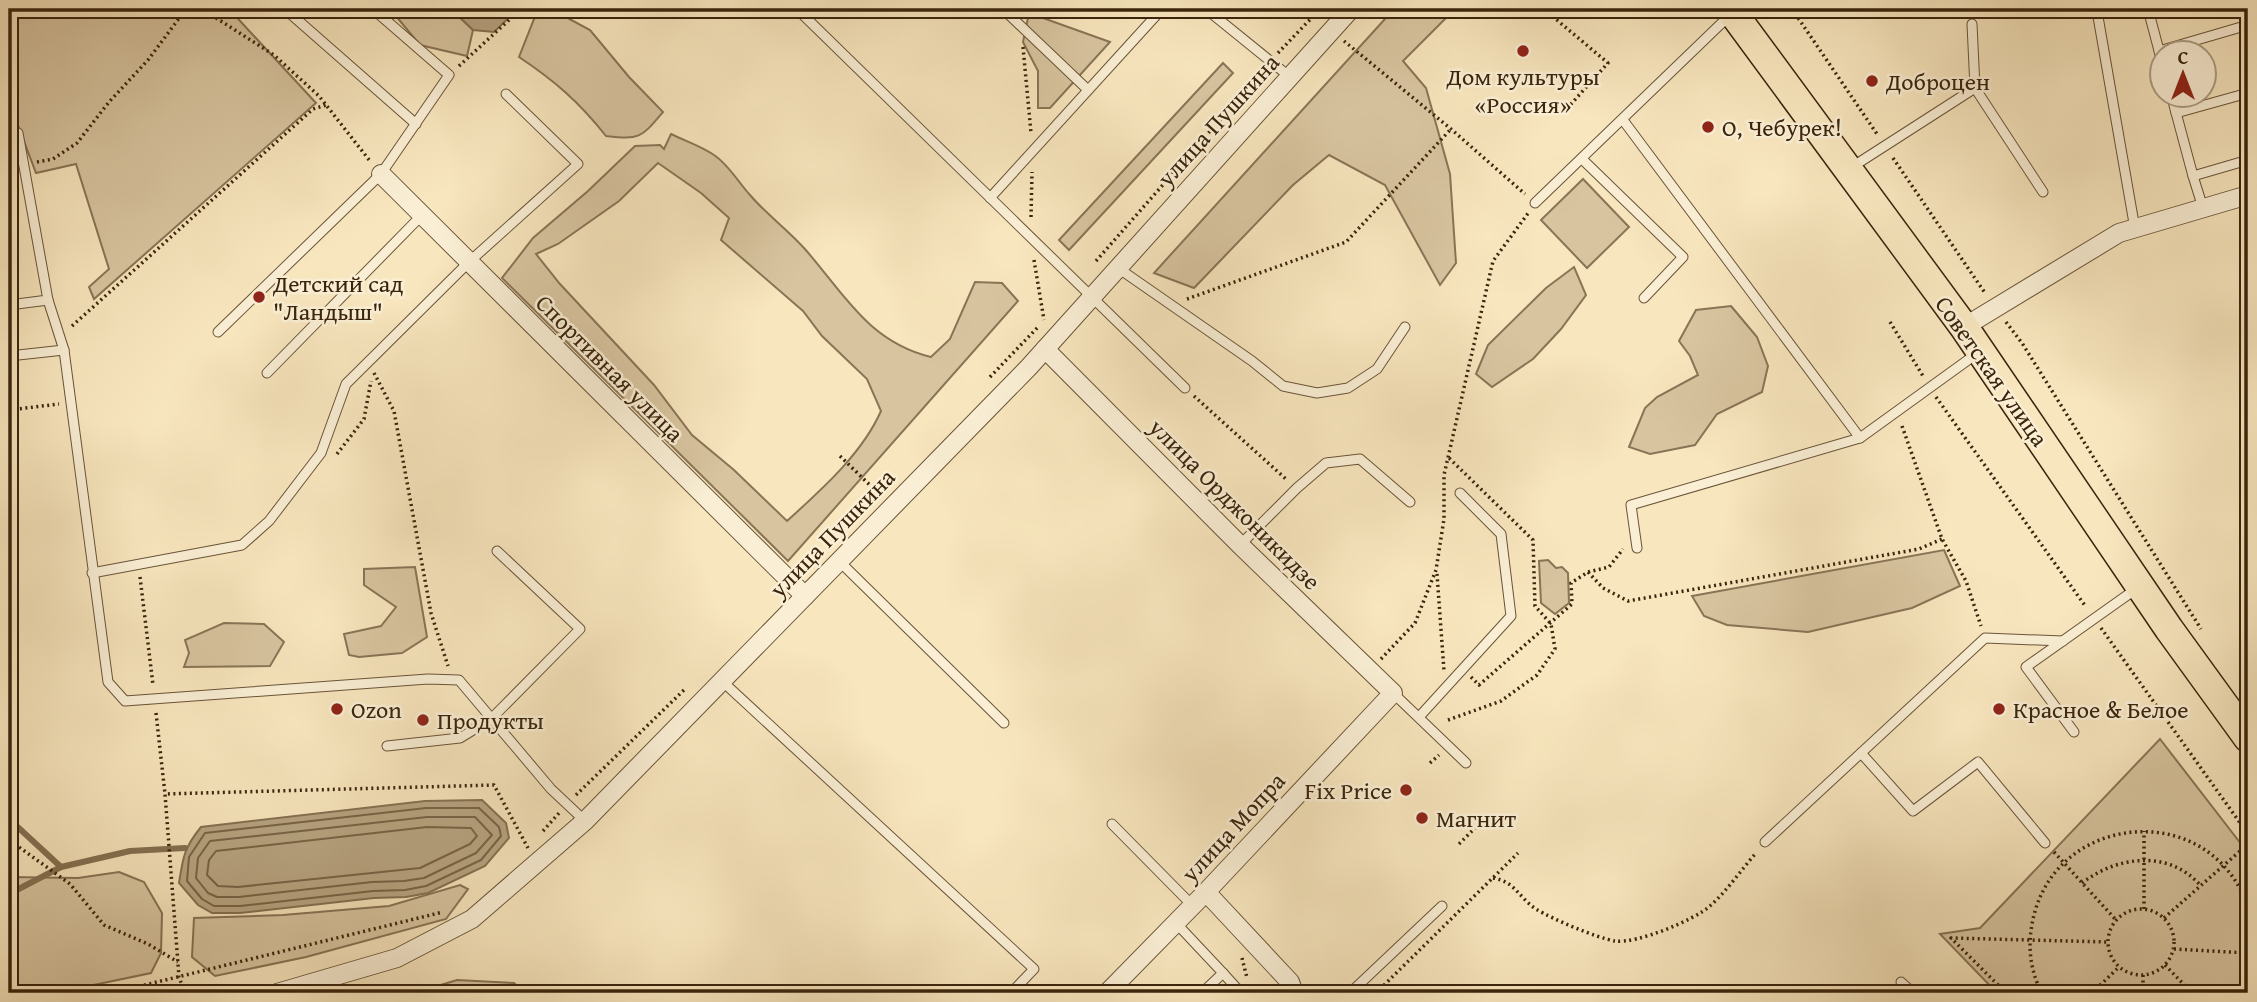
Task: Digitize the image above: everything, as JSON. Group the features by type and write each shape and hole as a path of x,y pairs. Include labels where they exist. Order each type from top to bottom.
{"main road":[{"name":"Советская улица","path":"1731,11 1964,327 2140,586 2248,738"}],"street":[{"name":"улица Пушкина","path":"277,993 397,958 472,919 585,821 1045,349 1351,9"},
{"name":"Спортивная улица","path":"381,174 805,596"},
{"path":"1964,327 2119,233 2248,195"},
{"name":"улица Орджоникидзе","path":"1045,349 1240,545 1393,693"},
{"name":"улица Мопра","path":"1107,993 1193,906 1393,693"},
{"path":"1206,892 1290,982 1294,993"}],"lane":[{"path":"285,9 416,124"},
{"path":"218,332 381,174 449,75 373,9"},
{"path":"797,9 1185,388"},
{"path":"1003,9 1088,90"},
{"path":"1147,9 1160,11"},
{"path":"1206,9 1290,77"},
{"path":"2148,9 2156,38"},
{"path":"989,198 1160,11"},
{"path":"1535,202 1623,120 1731,11"},
{"path":"2097,11 2135,229"},
{"path":"1972,24 1975,88 2043,192"},
{"path":"2206,38 2248,26"},
{"path":"1847,170 1975,88"},
{"path":"2176,113 2248,93"},
{"path":"92,573 243,545 269,521 321,453 346,384 468,262 578,164 506,94"},
{"path":"2175,108 2203,208"},
{"path":"1623,120 1860,438"},
{"path":"18,133 48,300 64,350 108,682 125,701 414,680 458,680 551,789 585,821"},
{"path":"1582,159 1683,257 1644,298"},
{"path":"2193,176 2248,160"},
{"path":"267,373 422,215"},
{"path":"1118,268 1252,361 1283,386 1317,393 1348,388 1377,369 1405,327"},
{"path":"9,305 48,300"},
{"path":"9,356 64,350"},
{"path":"1637,548 1631,505 1860,438 1980,351"},
{"path":"1240,545 1326,463 1360,460 1410,502"},
{"path":"1419,717 1511,616 1501,534 1460,493"},
{"path":"387,746 460,737 491,719 580,629 497,551"},
{"path":"839,562 1004,723"},
{"path":"2074,732 2026,667 2140,586"},
{"path":"1765,842 1984,638 2063,641"},
{"path":"722,681 1034,970 1011,993"},
{"path":"1393,693 1466,763"},
{"path":"1861,753 1913,811 1978,762 2045,843"},
{"path":"1112,824 1193,906"},
{"path":"1350,993 1442,906"},
{"path":"1176,923 1241,993"},
{"path":"1202,993 1223,973"},
{"path":"1901,982 1913,993"}],"path":[{"path":"23,164 52,159 76,143 148,60 186,9"},
{"path":"202,9 274,55 319,96 381,174"},
{"path":"218,9 220,20"},
{"path":"449,75 521,9"},
{"path":"1546,9 1608,63 1563,113"},
{"path":"1792,9 2022,343 2202,630"},
{"path":"1330,30 1451,128 1535,202 1493,261 1444,475 1444,519 1436,570 1415,623 1370,671"},
{"path":"60,337 313,109 326,105"},
{"path":"1171,305 1346,242 1451,128"},
{"path":"1890,322 1930,388 2248,834"},
{"path":"365,364 372,371 394,411 431,614 452,680"},
{"path":"1185,388 1297,488"},
{"path":"9,410 61,404"},
{"path":"1897,411 1942,539 1966,581 1984,638"},
{"path":"840,456 880,495"},
{"path":"1462,684 1470,676 1479,685 1551,624 1572,604 1572,583 1588,572 1609,567 1635,534"},
{"path":"1588,572 1603,588 1628,601 1919,549 1942,539"},
{"path":"1448,720 1501,701 1537,675 1555,649 1551,624"},
{"path":"185,993 179,977 165,794 494,785 528,848"},
{"path":"1459,844 1485,818"},
{"path":"2144,831 2144,909"},
{"path":"2042,993 2032,963 2032,918 2049,880 2077,851 2095,841 2115,834 2144,831 2176,836 2194,844 2224,866 2239,886 2248,907"},
{"path":"1493,878 1507,881 1534,908 1563,922 1614,940 1630,941 1679,923 1710,907 1765,842"},
{"path":"9,843 19,847 70,884 104,925 148,944 178,962"},
{"path":"2045,843 2116,920"},
{"path":"2164,918 2248,844"},
{"path":"1376,993 1518,853"},
{"path":"2082,883 2098,871 2113,865 2130,860 2144,860 2166,863 2195,879 2201,886"},
{"path":"2144,909 2164,918 2173,931 2174,949 2165,965 2143,975 2119,967 2112,958 2108,936 2116,920 2129,911 2144,909"},
{"path":"2006,993 1951,938 2108,942"},
{"path":"2174,949 2248,953"},
{"path":"2165,965 2192,993"},
{"path":"2092,993 2119,967"},
{"path":"2143,975 2143,993"},
{"path":"112,993 179,977"},
{"path":"2242,993 2248,979"}],"shaded area":[{"path":"9,9 229,9 316,103 94,299 89,287 109,269 76,164 36,173 14,115 9,116"},
{"path":"390,9 451,9 473,30 467,56 420,45"},
{"path":"551,9 590,30 629,77 663,112 644,132 626,138 606,136 566,93 519,57 534,19"},
{"path":"1394,9 1455,9 1403,61 1426,88 1450,174 1456,263 1440,285 1385,185 1329,155 1293,185 1194,288 1154,273"},
{"path":"1029,13 1110,42 1050,108 1038,108 1038,71 1023,42"},
{"path":"1223,63 1233,73 1069,250 1059,240"},
{"path":"671,134 719,159 756,202 804,248 858,313 873,328 909,350 931,357 950,339 975,282 1002,283 1018,301 788,561 502,278 533,238 635,146 660,145 664,149","holes":["658,163 701,193 729,218 721,240 803,311 822,336 867,379 881,411 852,457 787,521 734,470 692,435 654,385 560,284 536,254 558,244 619,201"]},
{"path":"1583,179 1629,227 1587,268 1541,220"},
{"path":"1574,267 1586,295 1561,329 1533,359 1492,387 1476,374 1488,345 1546,288"},
{"path":"1731,306 1757,337 1768,366 1762,392 1717,414 1695,445 1650,454 1629,447 1645,408 1657,397 1698,375 1690,356 1679,341 1696,310"},
{"path":"1944,550 1960,586 1912,608 1808,632 1727,625 1704,616 1692,596"},
{"path":"1548,560 1556,568 1562,567 1568,573 1569,603 1555,614 1541,603 1539,561"},
{"path":"415,567 427,637 402,653 359,657 349,655 344,634 381,626 396,607 364,585 364,569"},
{"path":"224,623 264,624 284,642 270,666 184,667 189,653 185,640"},
{"path":"2160,739 2248,853 2248,993 1997,993 1940,934 1980,928"},
{"path":"119,872 144,882 162,913 161,953 151,973 55,993 9,993 9,877 78,878"},
{"path":"460,885 468,889 446,919 306,957 215,976 192,957 194,918 283,915 389,906"},
{"path":"457,980 514,983 525,993 414,993"}],"water":[{"path":"451,9 517,10 494,32 473,30"},
{"path":"482,800 506,823 509,838 485,866 428,893 240,913 212,913 198,905 179,883 185,853 201,827 425,801"}],"waterway":[{"path":"9,819 61,867"},
{"path":"9,894 61,867 130,851 185,848"}],"place":[{"name":"Дом культуры «Россия»","path":"1523,51"},
{"name":"Доброцен","path":"1872,81"},
{"name":"О, Чебурек!","path":"1708,127"},
{"name":"Детский сад \"Ландыш\"","path":"259,297"},
{"name":"Ozon","path":"337,709"},
{"name":"Красное & Белое","path":"1999,709"},
{"name":"Продукты","path":"423,720"},
{"name":"Fix Price","path":"1406,790"},
{"name":"Магнит","path":"1422,818"}]}
